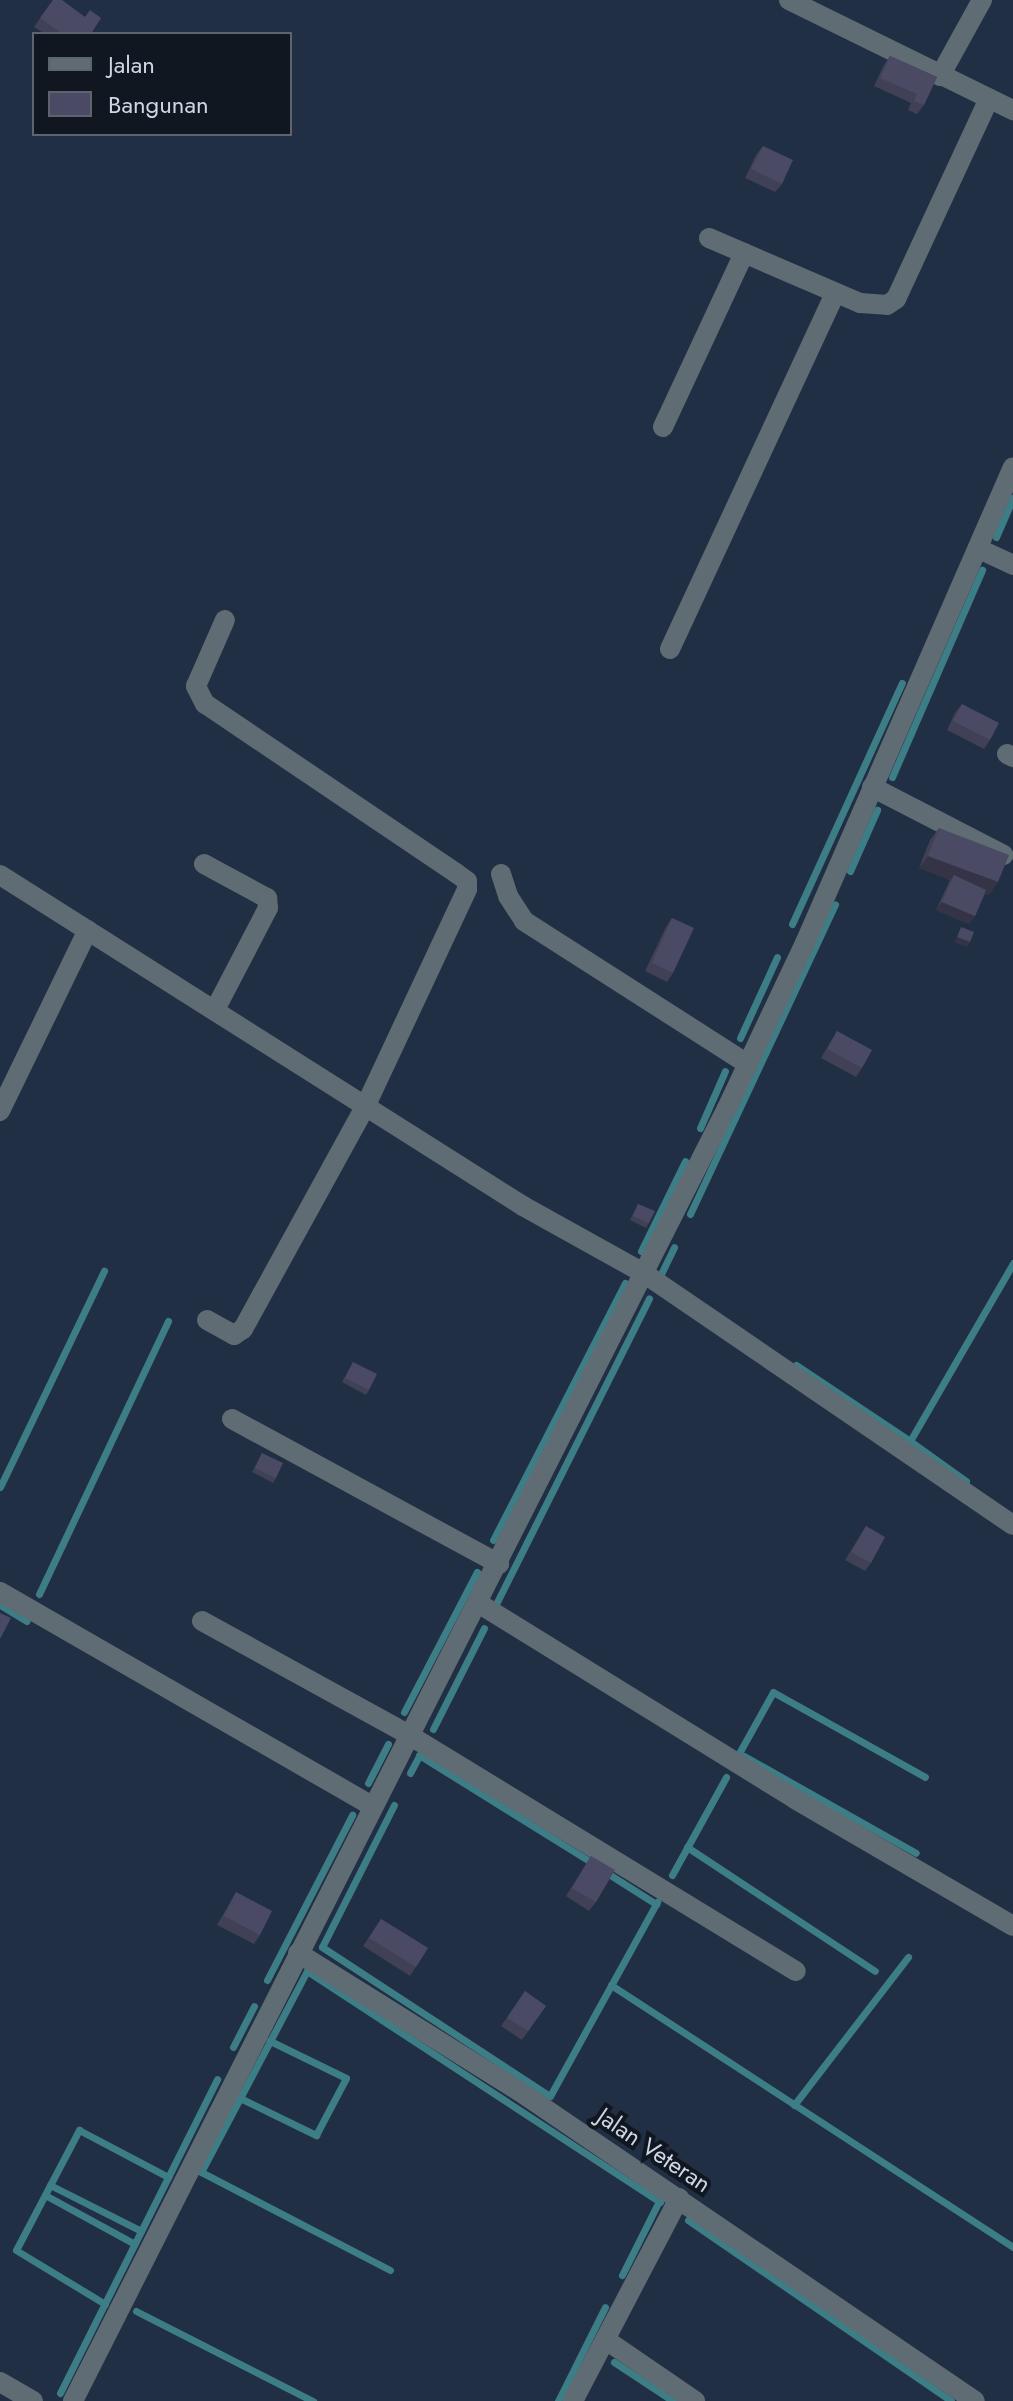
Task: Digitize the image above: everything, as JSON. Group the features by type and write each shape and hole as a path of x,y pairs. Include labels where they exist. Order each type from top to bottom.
{"street":[{"path":"789,0 1013,110"},
{"path":"940,76 982,0"},
{"path":"709,238 874,307 896,299 989,99"},
{"path":"663,427 744,253"},
{"path":"670,649 835,293"},
{"path":"73,2401 372,1806 499,1564 748,1064 1013,467"},
{"path":"979,549 1013,565"},
{"path":"207,1320 234,1335 243,1329 366,1105 467,889 467,881 205,704 196,686 225,620"},
{"path":"872,787 1004,855"},
{"path":"204,864 267,898 268,908 215,1010"},
{"path":"501,874 508,896 524,921 748,1064"},
{"path":"0,875 523,1206 645,1274 1013,1525"},
{"path":"0,1111 88,930"},
{"path":"232,1419 499,1564"},
{"path":"0,1592 372,1806"},
{"path":"478,1603 795,1799 1013,1926"},
{"path":"202,1621 409,1735 796,1971"},
{"name":"Jalan Veteran","path":"298,1953 679,2198 975,2401"},
{"path":"573,2401 679,2198"},
{"path":"606,2340 695,2401"},
{"path":"0,2382 33,2401"}],"building":[{"path":"53,0 62,0 85,17 90,10 101,18 92,32 60,32 40,18"},
{"path":"890,56 937,77 924,105 914,101 917,94 880,78"},
{"path":"763,146 793,160 782,184 751,169"},
{"path":"962,704 999,723 990,740 953,721"},
{"path":"939,828 1009,855 998,882 928,856"},
{"path":"954,875 986,890 975,916 942,902"},
{"path":"672,918 694,928 673,973 652,963"},
{"path":"961,927 974,932 970,942 957,937"},
{"path":"837,1031 872,1050 862,1068 827,1049"},
{"path":"638,1204 655,1211 649,1223 633,1216"},
{"path":"353,1362 377,1374 369,1390 345,1378"},
{"path":"262,1453 283,1463 276,1478 255,1468"},
{"path":"866,1526 885,1537 871,1563 851,1552"},
{"path":"0,1613 11,1618 0,1639"},
{"path":"591,1856 615,1870 596,1902 572,1888"},
{"path":"236,1892 272,1911 260,1935 224,1916"},
{"path":"381,1919 428,1948 416,1967 369,1938"},
{"path":"525,1991 546,2006 528,2031 507,2018"}],"waterway":[{"path":"996,537 1013,498"},
{"path":"892,777 982,570"},
{"path":"792,924 902,683"},
{"path":"850,871 877,810"},
{"path":"690,1214 835,904"},
{"path":"740,1038 777,957"},
{"path":"700,1128 725,1071"},
{"path":"641,1251 685,1161"},
{"path":"660,1276 674,1247"},
{"path":"966,1481 910,1441 1013,1263"},
{"path":"0,1487 104,1271"},
{"path":"493,1540 625,1283"},
{"path":"495,1606 649,1298"},
{"path":"39,1594 168,1321"},
{"path":"796,1365 910,1441"},
{"path":"404,1712 477,1572"},
{"path":"0,1605 27,1621"},
{"path":"433,1729 484,1628"},
{"path":"738,1755 773,1692 925,1777"},
{"path":"368,1783 388,1744"},
{"path":"410,1773 420,1754"},
{"path":"419,1755 594,1864"},
{"path":"744,1756 916,1853"},
{"path":"672,1875 726,1777"},
{"path":"394,1805 322,1947 550,2096 657,1902"},
{"path":"267,1980 352,1815"},
{"path":"687,1847 875,1971"},
{"path":"604,1871 656,1904"},
{"path":"794,2105 908,1957"},
{"path":"390,2270 201,2172 307,1971 660,2202"},
{"path":"611,1985 1013,2247"},
{"path":"233,2047 254,2006"},
{"path":"240,2098 316,2135 346,2078 270,2041"},
{"path":"60,2393 217,2079"},
{"path":"105,2304 16,2250 79,2130 168,2177"},
{"path":"50,2185 141,2231"},
{"path":"45,2195 135,2244"},
{"path":"622,2275 659,2201"},
{"path":"688,2220 951,2401"},
{"path":"558,2401 605,2307"},
{"path":"136,2311 313,2401"},
{"path":"614,2362 673,2401"}]}
